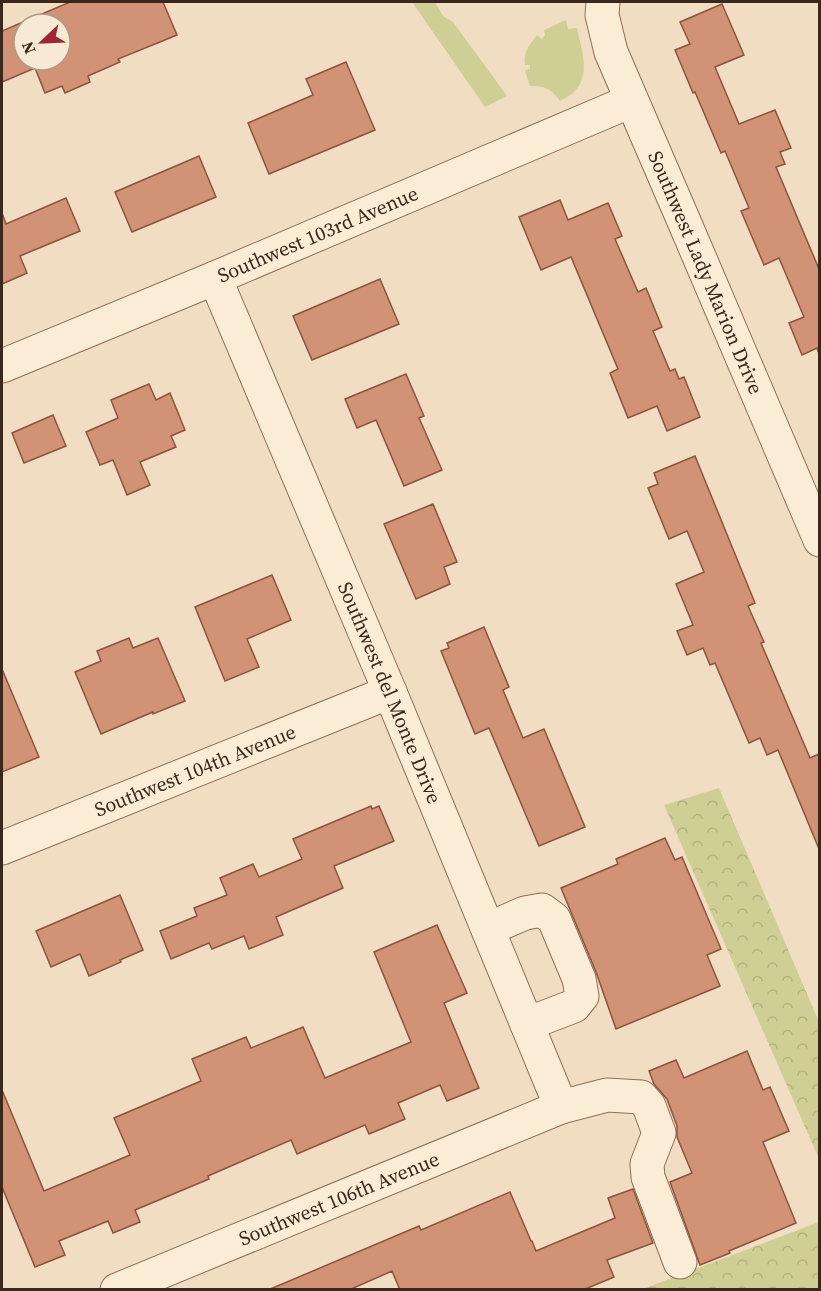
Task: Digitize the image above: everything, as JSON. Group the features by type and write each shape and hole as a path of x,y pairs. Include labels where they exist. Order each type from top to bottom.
{"street":[{"name":"Southwest Lady Marion Drive","path":"603,2 602,15 611,52 819,540"},
{"name":"Southwest 103rd Avenue","path":"2,366 632,101"},
{"name":"Southwest del Monte Drive","path":"215,278 390,692 561,1107"},
{"name":"Southwest 104th Avenue","path":"2,848 390,692"},
{"path":"488,929 525,914 542,910 554,919 579,979 582,996 574,1006 527,1024"},
{"name":"Southwest 106th Avenue","path":"117,1290 561,1107 607,1095 641,1097 649,1106 659,1133 647,1164 648,1177 680,1262"}],"green space":[{"path":"412,2 435,2 443,16 453,22 507,96 485,107"},
{"path":"566,20 568,29 577,28 584,69 578,87 560,101 547,89 530,86 525,71 530,69 530,65 525,65 525,56 537,35 542,39 545,35 544,30"},
{"path":"719,788 819,1022 819,1159 664,805"},
{"path":"819,1222 819,1289 643,1289"}],"building":[{"path":"70,2 163,2 177,35 118,59 120,62 88,76 90,82 65,93 62,86 45,93 37,72 72,72 72,12 47,12"},
{"path":"722,4 744,55 715,67 739,124 775,110 791,148 780,152 785,164 776,167 819,269 819,354 817,348 802,355 789,323 804,317 779,258 764,265 741,211 749,208 725,151 721,153 675,50 690,44 680,22"},
{"path":"12,27 12,72 26,72 2,82 2,31"},
{"path":"346,62 375,130 269,174 248,123 313,95 306,79"},
{"path":"199,156 216,197 132,232 115,192"},
{"path":"66,198 80,231 20,256 27,273 2,284 2,213 6,224"},
{"path":"560,200 568,220 608,203 622,236 615,239 638,292 646,288 662,327 653,331 670,371 675,369 679,379 684,377 700,417 667,431 657,406 628,418 610,373 618,369 571,257 541,270 519,217"},
{"path":"380,279 399,324 312,360 293,316"},
{"path":"406,374 424,416 419,418 442,470 404,486 376,420 357,428 345,399"},
{"path":"149,384 156,400 170,393 185,430 171,436 176,447 140,462 150,485 127,495 113,460 100,465 86,432 118,418 111,400"},
{"path":"53,415 66,446 24,463 12,433"},
{"path":"695,456 755,603 748,606 764,642 761,643 810,758 819,754 819,849 778,750 767,755 760,738 749,743 715,663 710,665 703,648 687,655 677,631 693,625 676,584 704,572 687,531 669,539 648,488 658,484 654,473"},
{"path":"433,504 457,562 444,567 450,584 416,599 384,524"},
{"path":"272,575 291,620 247,639 259,667 225,681 195,607"},
{"path":"484,627 509,687 503,690 523,738 544,729 585,827 539,846 489,728 475,734 441,651 449,648 447,643"},
{"path":"129,638 133,648 158,638 185,701 101,734 75,672 101,661 97,651"},
{"path":"2,669 39,757 2,772"},
{"path":"371,806 372,809 379,806 394,841 334,866 343,888 276,917 283,935 249,949 244,936 212,949 209,943 171,959 160,931 197,916 194,908 227,895 220,878 253,864 259,877 302,859 293,839"},
{"path":"665,838 675,860 682,857 721,949 707,955 720,986 616,1029 596,972 561,888 618,864 616,859"},
{"path":"120,895 143,950 89,976 80,954 51,967 36,931"},
{"path":"437,925 467,993 444,1003 479,1088 447,1101 440,1085 398,1103 405,1119 369,1134 365,1125 297,1154 291,1140 208,1176 209,1179 135,1210 140,1222 113,1233 108,1221 59,1241 65,1255 35,1267 2,1187 2,1090 44,1191 130,1155 114,1118 201,1081 192,1059 246,1037 251,1048 303,1027 325,1078 411,1042 374,952"},
{"path":"747,1051 763,1090 770,1087 789,1131 763,1142 796,1223 700,1265 670,1182 692,1173 677,1137 677,1126 667,1099 654,1084 649,1071 676,1060 684,1078"},
{"path":"633,1189 653,1243 607,1260 614,1277 583,1290 400,1290 392,1271 349,1290 268,1290 419,1226 421,1230 510,1192 536,1251 615,1218 608,1198"}]}
